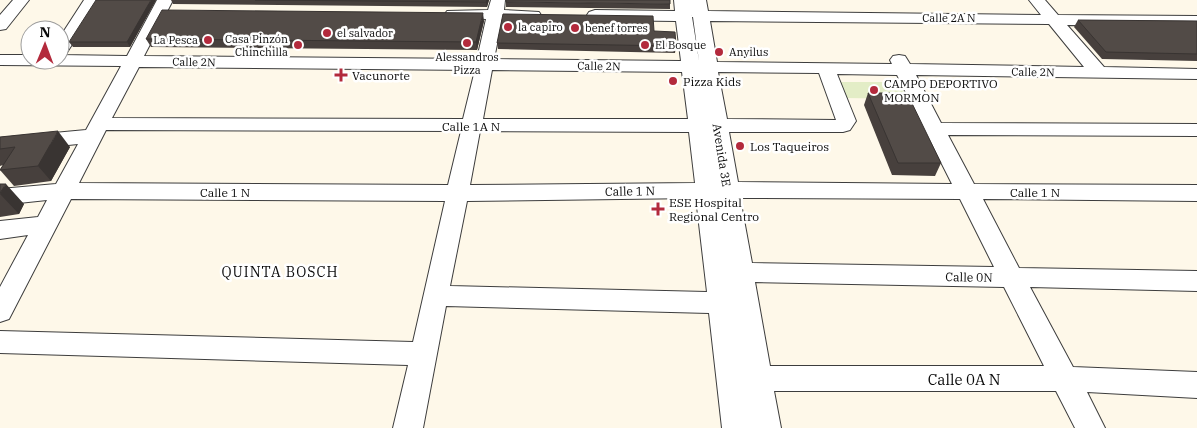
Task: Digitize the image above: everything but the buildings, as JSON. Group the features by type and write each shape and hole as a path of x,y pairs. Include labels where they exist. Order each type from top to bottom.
{"street":[{"path":"0,4 4,0"},
{"path":"0,25 22,0"},
{"path":"70,34 92,0"},
{"path":"1037,0 1094,67"},
{"path":"436,14 497,7 545,15"},
{"path":"408,428 497,7"},
{"path":"0,311 135,57 168,8"},
{"name":"Calle 2A N","path":"575,15 691,8 1197,20"},
{"name":"Avenida 3E","path":"691,8 717,190 721,303 737,428"},
{"path":"0,50 20,50"},
{"name":"Calle 2N","path":"70,51 135,57"},
{"name":"Calle 2N","path":"0,60 135,57 1094,67 1197,64"},
{"name":"Calle 2N","path":"698,62 826,68 902,65"},
{"path":"902,65 1090,428"},
{"name":"Calle 2N","path":"1094,67 1197,74"},
{"name":"Calle 1A N","path":"0,145 96,130 472,126 843,126 846,121 826,68"},
{"path":"935,129 1197,130"},
{"name":"Avenida 3E","path":"717,190 741,272 766,428"},
{"name":"Calle 1 N","path":"0,197 64,191 458,193 717,190 1197,193"},
{"path":"0,230 46,225"},
{"name":"Calle 0N","path":"741,272 1197,280"},
{"path":"436,296 721,303"},
{"path":"0,342 424,354"},
{"name":"Calle 0A N","path":"731,378 1065,379 1197,385"}],"green space":[{"name":"CAMPO DEPORTIVO MORMON","path":"838,82 903,82 912,99 844,98"}],"place":[{"name":"la capiro","path":"508,27"},
{"name":"benef torres","path":"575,28"},
{"name":"el salvador","path":"327,33"},
{"name":"La Pesca","path":"208,40"},
{"name":"Alessandros Pizza","path":"467,43"},
{"name":"Casa Pinzón Chinchilla","path":"298,45"},
{"name":"El Bosque","path":"645,45"},
{"name":"Anyilus","path":"719,52"},
{"name":"Vacunorte","path":"341,75"},
{"name":"Pizza Kids","path":"673,81"},
{"name":"CAMPO DEPORTIVO MORMON","path":"874,90"},
{"name":"Los Taqueiros","path":"740,146"},
{"name":"ESE Hospital Regional Centro","path":"658,209"}],"district":[{"name":"QUINTA BOSCH","path":"280,272"}]}
